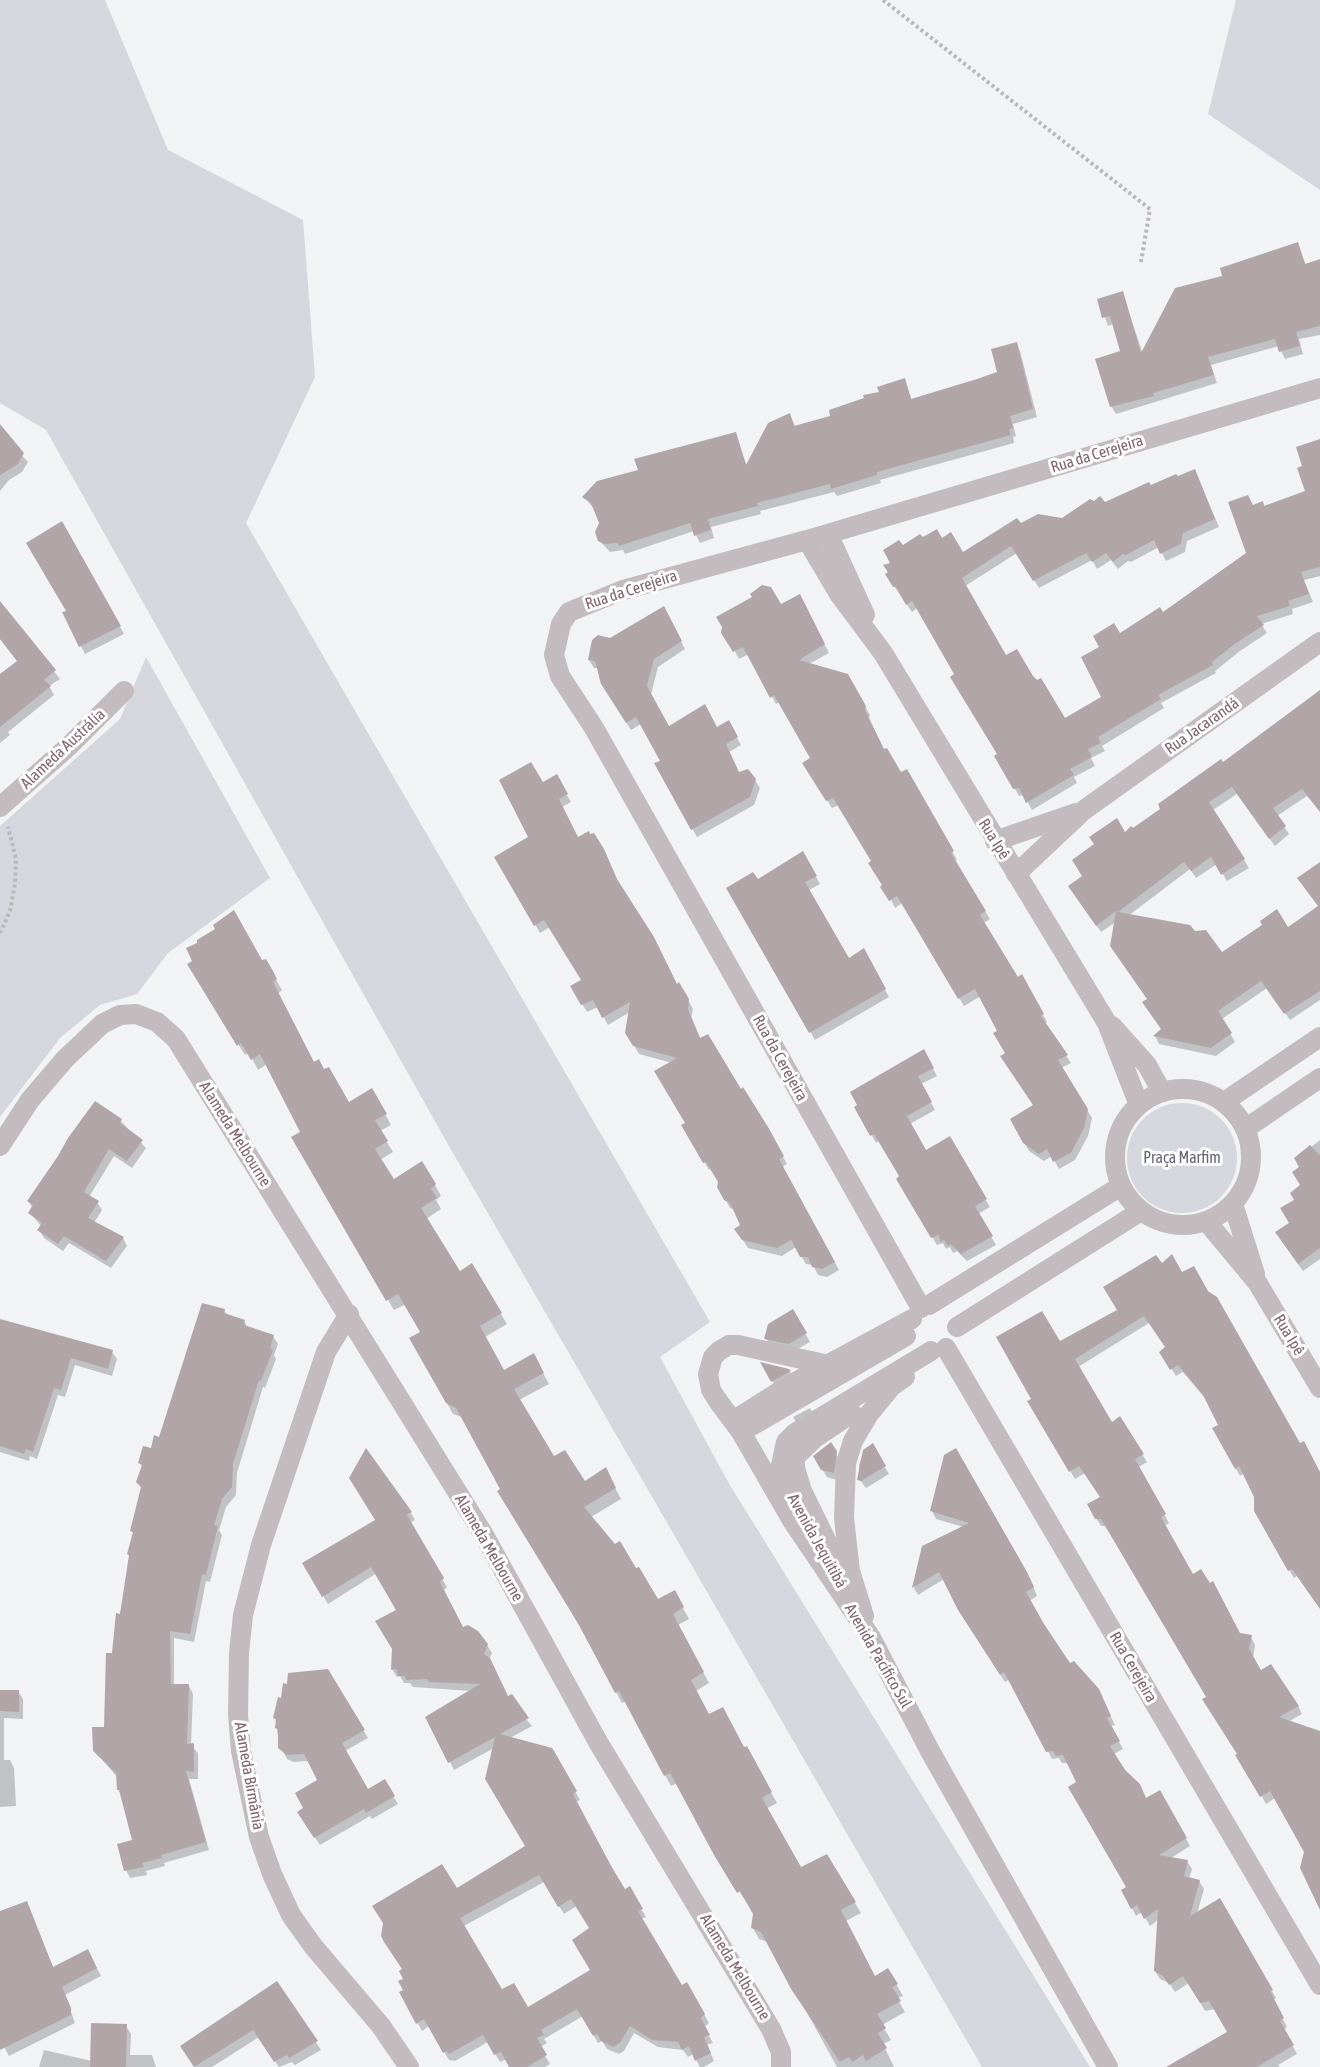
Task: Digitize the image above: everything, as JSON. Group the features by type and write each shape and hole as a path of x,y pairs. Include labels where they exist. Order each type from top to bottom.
{"street":[{"name":"Rua da Cerejeira","path":"918,1316 594,728 555,666 554,645 561,624 569,612 586,603 623,590 828,534 1320,387"},
{"name":"Rua Ipê","path":"828,534 883,653 994,841 1107,1023 1139,1105"},
{"name":"Rua Ipê","path":"807,540 839,594 883,653"},
{"name":"Rua Jacarandá","path":"1016,874 1084,810 1320,642"},
{"name":"Alameda Austrália","path":"2,812 124,691"},
{"name":"Rua Jacarandá","path":"994,841 1084,810"},
{"name":"Alameda Melbourne","path":"0,1146 30,1100 58,1067 102,1024 120,1015 136,1014 157,1022 176,1039 349,1314 484,1535 598,1742 771,2029 781,2052 781,2067"},
{"name":"Rua Ipê","path":"1107,1023 1121,1034 1147,1065 1162,1092"},
{"path":"1224,1102 1320,1036"},
{"path":"1245,1129 1320,1078"},
{"path":"1194,1090 1224,1102 1236,1114 1245,1129 1250,1148 1250,1168 1244,1188 1233,1204 1207,1222 1179,1226 1166,1224 1141,1211 1121,1186 1116,1169 1115,1151 1119,1134 1127,1118 1139,1105 1162,1092 1194,1090"},
{"path":"737,1426 788,1386 918,1316 1121,1186"},
{"name":"Rua Ipê","path":"1233,1204 1257,1282"},
{"path":"957,1327 1141,1211"},
{"name":"Rua Ipê","path":"1207,1222 1257,1282 1320,1388"},
{"path":"737,1426 937,1305 951,1312 957,1327 956,1335 892,1386 869,1414 853,1441 844,1484 844,1518 850,1570 870,1636"},
{"name":"Alameda Birmânia","path":"349,1314 326,1352 280,1480 261,1545 242,1624 237,1691 238,1727 259,1837 272,1874 291,1915 313,1946 381,2026 409,2067"},
{"path":"918,1316 918,1346 939,1350"},
{"name":"Avenida Pacífico Sul","path":"829,1365 749,1345 729,1345 713,1357 708,1374 711,1390 737,1426 793,1522 870,1636 930,1751 1108,2067"},
{"name":"Avenida Jequitibá","path":"870,1636 783,1480 782,1453 795,1433 939,1350"},
{"name":"Rua Cerejeira","path":"939,1350 1320,1986"},
{"name":"Avenida Jequitibá","path":"870,1636 829,1543 807,1502 798,1479 795,1457 815,1437 892,1386"}],"path":[{"path":"883,0 1150,209 1141,262"},
{"path":"0,933 10,911 16,859 2,812"}],"green space":[{"path":"0,0 105,0 168,150 303,220 315,377 246,523 710,1322 660,1357 728,1482 1090,2067 982,2067 445,1139 46,430 0,403"},
{"path":"1236,0 1320,0 1320,190 1208,114"},
{"path":"146,657 270,878 168,953 137,994 100,1005 60,1038 0,1117 0,826 120,719"},
{"name":"Praça Marfim","path":"1182,1103 1203,1107 1221,1119 1233,1137 1237,1158 1233,1179 1221,1197 1203,1209 1182,1213 1161,1209 1143,1197 1131,1179 1127,1158 1131,1137 1143,1119 1161,1107"}],"building":[{"path":"1298,242 1305,264 1320,259 1320,326 1296,332 1300,346 1279,352 1275,339 1208,357 1214,375 1153,393 1154,396 1110,407 1095,359 1120,351 1110,316 1102,318 1097,299 1123,291 1141,353 1175,288 1222,276 1220,268"},
{"path":"1017,342 1033,409 1010,416 1013,428 1009,429 1011,435 877,472 877,475 831,489 830,484 757,503 758,506 708,519 711,530 694,536 690,523 619,546 618,543 604,544 598,541 595,532 599,523 591,503 582,497 597,481 638,470 634,459 736,432 746,465 768,423 790,413 794,426 830,416 829,410 864,398 863,395 879,392 877,387 905,378 911,399 977,379 997,372 991,349"},
{"path":"0,424 24,453 18,464 0,475"},
{"path":"1320,439 1320,567 1301,572 1309,594 1288,601 1290,606 1257,616 1264,625 1236,643 1212,662 1213,665 1158,695 1161,699 1098,737 1101,743 1088,749 1092,757 1070,769 1074,775 1026,803 1019,788 1013,789 994,756 997,754 950,677 954,674 912,601 906,605 896,587 893,587 885,574 888,572 883,565 890,563 883,550 899,540 903,545 920,534 923,537 937,529 942,538 951,532 963,552 1017,518 1021,523 1038,514 1062,518 1090,499 1094,501 1100,496 1105,502 1149,482 1151,485 1195,469 1215,519 1183,533 1181,544 1160,554 1154,540 1126,555 1123,554 1113,562 1106,553 1092,562 1086,553 1033,581 1011,546 962,578 1006,655 1017,649 1033,676 1037,680 1041,678 1065,718 1101,697 1081,657 1099,647 1093,636 1114,623 1120,633 1160,607 1163,612 1246,553 1228,502 1248,495 1253,505 1263,501 1264,506 1305,491 1297,468 1302,466 1296,447"},
{"path":"62,521 121,626 79,647 62,612 66,611 26,543"},
{"path":"762,585 771,587 781,604 800,594 825,644 799,660 848,674 866,706 865,710 884,749 887,748 901,772 907,769 954,851 951,853 986,911 980,915 1018,977 1022,974 1044,1014 1041,1016 1068,1055 1058,1060 1088,1109 1084,1128 1071,1153 1053,1162 1047,1149 1039,1154 1023,1143 1010,1119 1033,1105 1000,1056 1005,1053 993,1033 997,1031 975,989 958,999 897,896 889,901 880,887 882,885 868,863 871,861 833,798 826,801 802,763 810,758 774,695 770,698 743,647 733,652 721,633 722,627 716,617 752,597 750,594"},
{"path":"0,601 56,670 44,680 51,686 0,727 0,674 17,661 0,639"},
{"path":"664,606 682,641 654,659 647,686 669,726 705,704 717,727 729,720 738,737 726,744 739,772 748,769 756,779 750,797 691,830 654,763 660,761 636,717 626,723 601,684 595,661 588,660 592,640 598,635 610,638"},
{"path":"1320,690 1320,812 1302,789 1273,808 1286,826 1269,839 1232,787 1209,802 1245,859 1221,875 1211,857 1191,871 1184,862 1118,912 1190,925 1195,931 1206,930 1222,952 1262,925 1260,921 1277,909 1288,927 1318,906 1297,878 1320,862 1320,991 1284,1014 1261,981 1218,1011 1232,1033 1211,1048 1153,1036 1161,1029 1142,1002 1147,999 1110,946 1116,911 1096,926 1068,886 1082,876 1072,860 1094,844 1089,837 1117,818 1125,832 1131,826 1133,828 1160,809 1158,804 1221,759 1223,762"},
{"path":"531,762 543,782 557,774 568,794 559,799 578,837 589,831 590,834 594,833 604,849 617,879 654,937 677,984 679,982 689,999 688,1009 700,1038 708,1034 741,1089 743,1087 768,1127 784,1156 779,1159 835,1262 822,1269 812,1267 808,1257 800,1257 791,1240 777,1248 742,1240 734,1229 740,1225 730,1203 724,1200 717,1187 718,1182 706,1162 703,1163 681,1125 685,1123 654,1071 677,1058 633,1046 625,1033 630,1002 602,1018 593,1000 581,1005 570,986 581,980 544,920 534,926 494,857 528,837 499,780"},
{"path":"803,851 817,876 805,882 849,958 864,948 886,989 809,1033 726,888 753,872 758,879"},
{"path":"234,910 262,960 266,959 273,971 277,979 273,982 314,1062 319,1059 324,1069 329,1067 349,1102 372,1088 387,1114 375,1120 388,1141 375,1149 394,1179 422,1161 436,1184 431,1189 437,1198 421,1208 460,1271 472,1263 502,1313 480,1326 504,1370 534,1353 544,1373 514,1389 554,1456 565,1450 585,1481 606,1467 616,1488 584,1507 615,1544 620,1541 658,1599 675,1590 684,1607 673,1614 704,1672 691,1680 709,1714 723,1707 744,1747 747,1746 772,1792 762,1798 801,1867 827,1854 856,1902 841,1910 875,1976 888,1968 898,1984 892,1987 901,2001 877,2014 886,2028 878,2033 887,2048 866,2061 863,2055 852,2062 849,2057 840,2062 791,1989 761,1932 751,1928 753,1914 740,1891 737,1893 714,1855 670,1773 664,1776 619,1691 615,1693 579,1625 497,1491 500,1489 456,1408 446,1403 409,1338 420,1332 398,1294 386,1301 291,1137 300,1132 260,1054 251,1060 241,1043 237,1046 187,964 192,961 186,948 197,943 197,940 215,929 213,925"},
{"path":"924,1049 934,1068 918,1076 932,1102 907,1116 926,1150 950,1136 987,1199 975,1206 993,1236 961,1254 951,1244 948,1246 944,1240 941,1242 938,1235 931,1238 896,1179 899,1176 874,1134 870,1136 854,1107 857,1105 850,1092"},
{"path":"95,1101 122,1119 120,1123 143,1140 127,1161 109,1149 84,1192 99,1201 88,1218 124,1237 106,1261 64,1236 58,1244 37,1230 42,1223 28,1213 33,1205 27,1201"},
{"path":"1310,1145 1320,1155 1320,1248 1298,1264 1275,1232 1289,1223 1280,1208 1294,1200 1290,1193 1300,1185 1292,1172 1299,1167 1294,1158"},
{"path":"1172,1254 1182,1272 1194,1266 1208,1291 1217,1297 1300,1443 1304,1441 1320,1472 1320,1609 1292,1569 1288,1571 1254,1511 1254,1497 1239,1466 1235,1469 1212,1428 1218,1425 1203,1395 1178,1365 1170,1370 1159,1352 1165,1347 1144,1316 1075,1359 1112,1422 1120,1416 1144,1454 1135,1459 1166,1514 1161,1517 1193,1574 1201,1569 1210,1583 1213,1581 1240,1633 1252,1635 1249,1649 1261,1670 1271,1664 1299,1706 1279,1717 1320,1731 1320,1910 1300,1868 1304,1852 1270,1791 1260,1797 1235,1755 1237,1754 1202,1699 1206,1697 1101,1519 1095,1519 1087,1504 1100,1497 1079,1466 1069,1472 1027,1401 1031,1399 996,1337 1042,1311 1060,1341 1117,1310 1103,1287 1156,1255 1162,1263"},
{"path":"202,1303 225,1309 224,1313 245,1320 244,1325 274,1335 270,1348 273,1350 261,1381 259,1380 233,1464 232,1487 222,1499 214,1525 218,1526 206,1575 202,1574 190,1634 170,1631 171,1684 189,1684 187,1744 194,1743 194,1772 186,1771 206,1842 161,1855 162,1858 142,1863 144,1867 124,1871 117,1844 132,1840 119,1790 117,1790 116,1773 93,1751 92,1727 104,1727 106,1653 112,1653 116,1613 120,1614 129,1555 127,1554 133,1532 130,1531 141,1487 136,1482 142,1465 138,1463 143,1446 151,1448 154,1435 159,1437"},
{"path":"793,1309 807,1333 789,1344 764,1339 768,1324"},
{"path":"0,1319 113,1350 108,1369 71,1358 61,1390 54,1388 33,1452 26,1449 24,1454 0,1446"},
{"path":"760,1362 789,1369 791,1371 771,1382"},
{"path":"831,1442 837,1451 834,1473 821,1470 813,1456"},
{"path":"873,1443 886,1466 861,1481 857,1480 863,1450"},
{"path":"366,1448 412,1512 407,1515 444,1578 440,1582 463,1627 468,1625 478,1631 488,1644 484,1654 490,1658 508,1696 512,1694 529,1718 500,1734 552,1748 554,1751 577,1791 573,1794 611,1866 625,1889 630,1886 643,1909 638,1911 682,1985 687,1982 705,2014 701,2018 710,2035 704,2037 711,2053 695,2061 689,2046 682,2050 678,2042 652,2040 630,2026 620,2043 613,2047 601,2041 597,2034 593,2036 577,2009 541,2030 544,2035 537,2038 547,2055 527,2067 509,2067 501,2052 494,2055 483,2035 449,2054 447,2051 443,2053 424,2019 416,2024 399,1992 403,1990 398,1981 403,1979 399,1971 402,1969 381,1936 383,1923 372,1906 442,1864 457,1888 525,1846 485,1779 495,1737 448,1763 425,1717 480,1684 429,1682 427,1679 406,1680 405,1676 398,1676 396,1669 391,1670 392,1649 375,1621 396,1610 371,1567 322,1597 302,1563 375,1520 349,1478","holes":["539,1875 558,1907 571,1899 589,1928 572,1940 590,1970 528,2007 514,1983 502,1989 460,1918"]},
{"path":"956,1448 1027,1572 1034,1587 1026,1592 1044,1624 1070,1663 1074,1661 1099,1689 1111,1716 1107,1718 1120,1741 1110,1746 1125,1770 1140,1784 1146,1798 1160,1790 1187,1838 1159,1855 1188,1860 1184,1876 1200,1880 1190,1916 1220,1898 1273,1990 1270,1991 1284,2018 1280,2021 1294,2045 1257,2067 1166,2067 1227,2032 1209,2001 1200,2003 1183,1976 1169,1985 1163,1976 1154,1971 1158,1909 1144,1919 1137,1905 1131,1909 1121,1890 1126,1887 1068,1787 1076,1782 1063,1755 1056,1756 1053,1751 1046,1752 1004,1672 1000,1675 958,1610 939,1572 912,1588 922,1546 969,1523 930,1511 944,1455"},
{"path":"328,1669 365,1730 342,1743 368,1789 385,1779 395,1796 366,1813 364,1809 314,1838 297,1812 303,1808 295,1793 317,1780 304,1754 287,1755 278,1748 278,1729 275,1728 276,1719 273,1718 278,1697 281,1698 283,1683 287,1684 288,1673"},
{"path":"0,1690 19,1690 19,1712 0,1711"},
{"path":"27,1901 53,1967 88,1949 97,1968 62,1987 71,2008 71,2015 0,2050 0,1911"},
{"path":"277,1981 318,2041 289,2058 287,2055 274,2062 253,2030 194,2067 180,2046"},
{"path":"91,2023 127,2024 126,2067 90,2067"}]}
